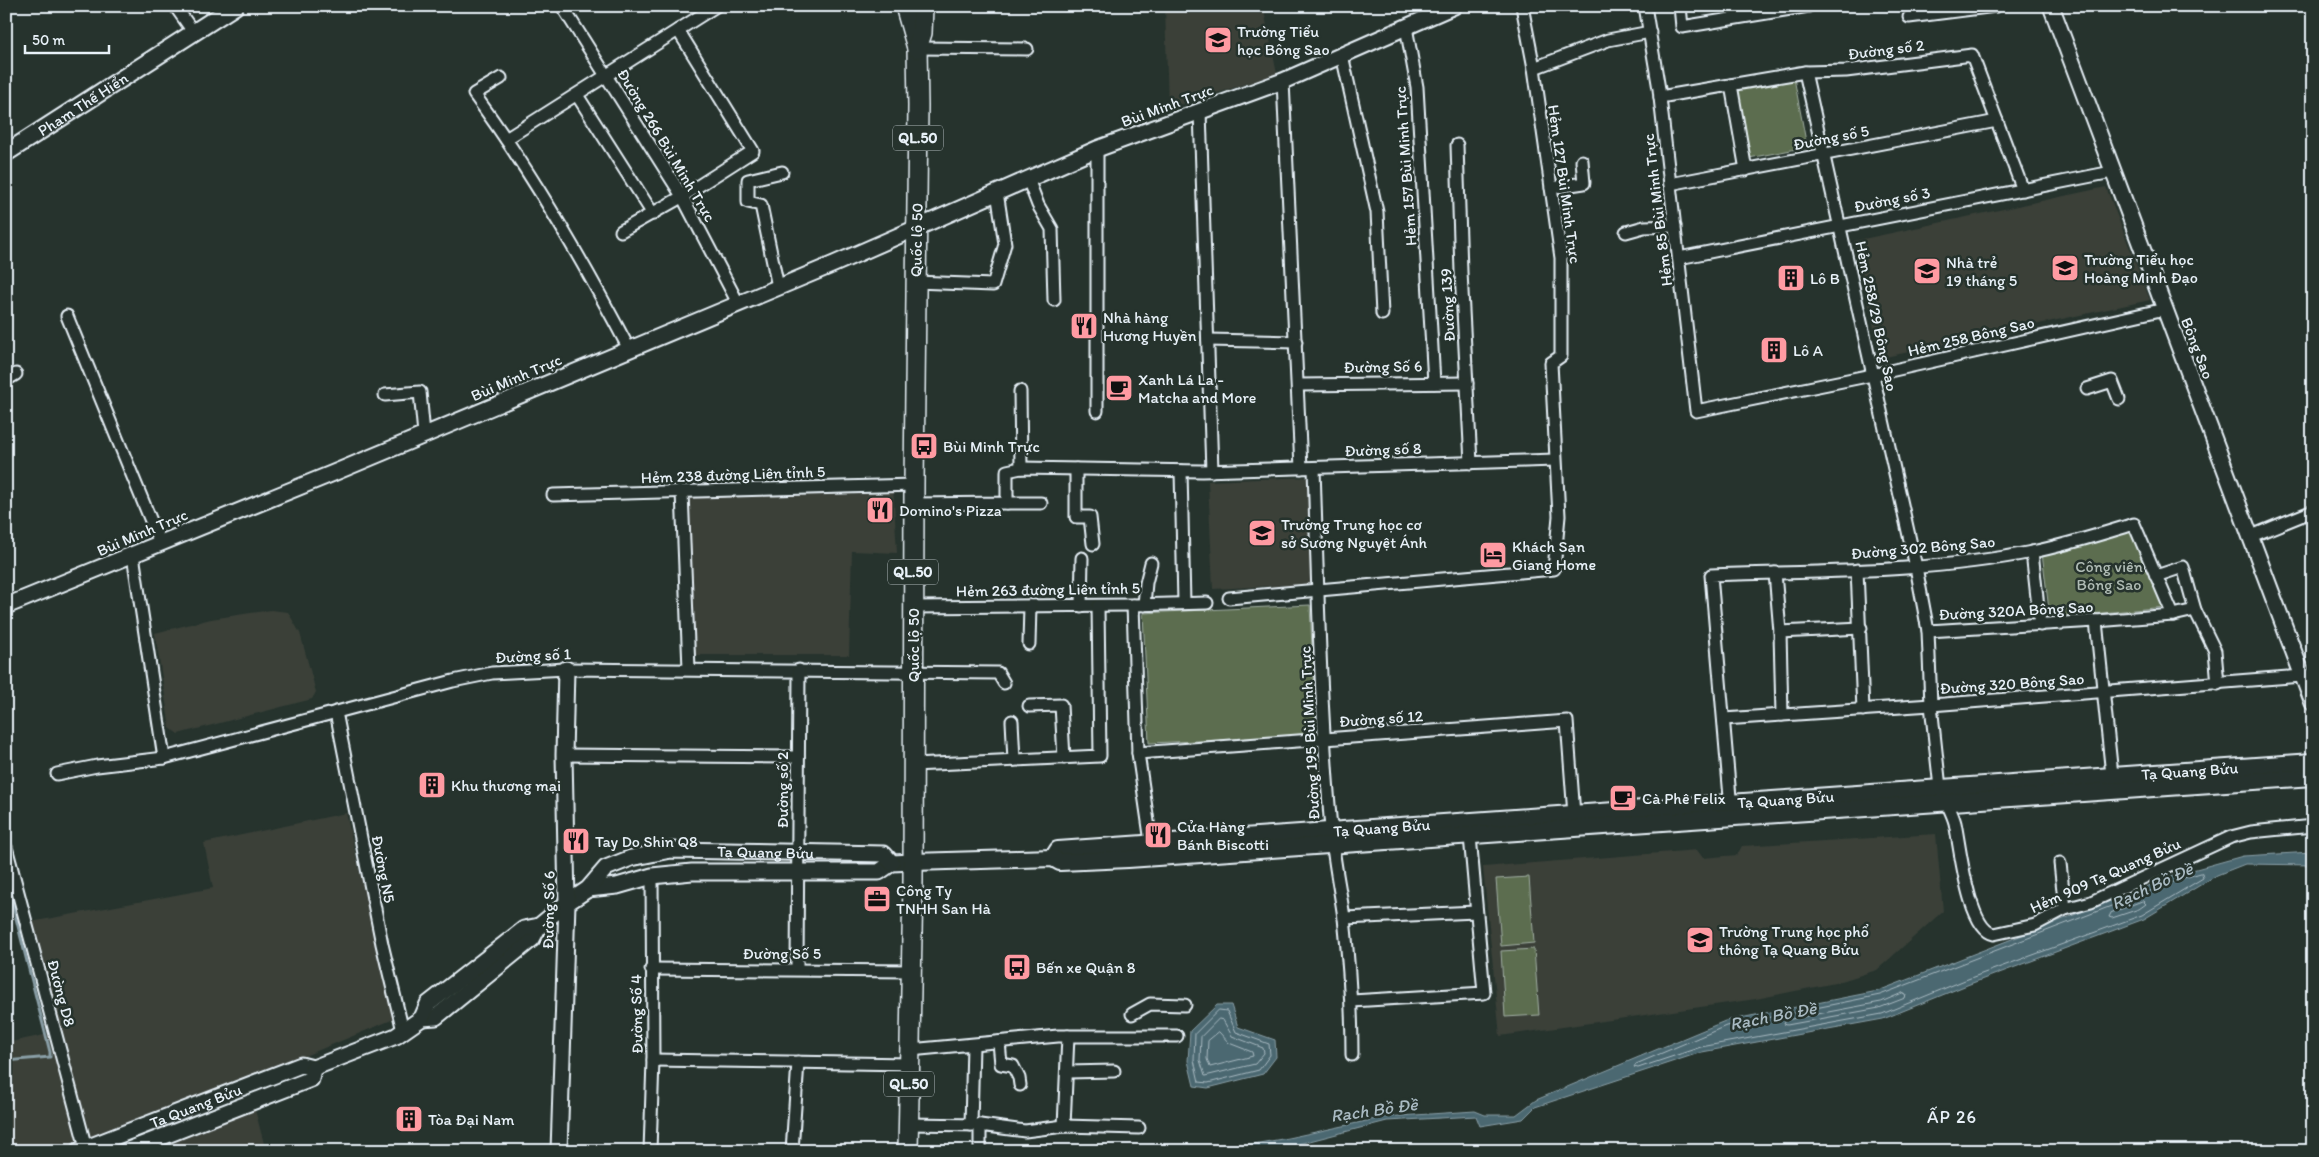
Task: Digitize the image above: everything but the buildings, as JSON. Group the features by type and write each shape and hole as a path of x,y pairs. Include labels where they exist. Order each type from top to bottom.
{"main road":[{"name":"Phạm Thế Hiển","path":"6,153 235,6"},
{"name":"Quốc lộ 50","path":"904,6 916,48 917,227 912,971 908,1151"},
{"name":"Quốc lộ 50","path":"916,48 922,33 923,6"},
{"name":"Tạ Quang Bửu","path":"1943,794 2112,776 2313,762"},
{"name":"Tạ Quang Bửu","path":"1053,858 1058,850 1151,842 1332,837 1470,836 1731,810 1943,794 2313,777"},
{"name":"Tạ Quang Bửu","path":"913,862 1053,858 1060,862 1109,860 1574,815 1731,810"}],"street":[{"path":"175,6 194,33"},
{"name":"Đường 266 Bùi Minh Trực","path":"562,6 682,196 738,303"},
{"path":"506,140 716,6"},
{"name":"Bùi Minh Trực","path":"6,606 331,474 778,287 1097,149 1283,81 1454,6"},
{"name":"Hẻm 127 Bùi Minh Trực","path":"1522,6 1534,68 1561,258 1561,356 1551,363 1555,460"},
{"name":"Hẻm 85 Bùi Minh Trực","path":"1645,6 1660,97 1696,411"},
{"path":"1680,6 1682,27 1809,6"},
{"path":"1909,17 1996,6"},
{"name":"Bông Sao","path":"2051,6 2313,703"},
{"name":"Hẻm 157 Bùi Minh Trực","path":"1406,27 1418,87 1434,383"},
{"path":"621,231 653,214 753,150 678,30"},
{"path":"1534,68 1608,40 1650,32"},
{"path":"916,48 1026,49"},
{"path":"1342,55 1377,212 1382,314"},
{"name":"Đường số 2","path":"1660,97 1806,72 1846,71 1972,55 2023,190"},
{"name":"Hẻm 258/29 Bông Sao","path":"1806,72 1916,567 1928,631 1931,705"},
{"path":"501,78 474,94 506,140 574,248 628,349"},
{"path":"1283,81 1302,468"},
{"path":"1731,85 1746,170"},
{"path":"577,95 653,214"},
{"path":"1200,111 1212,471"},
{"name":"Đường số 5","path":"1670,184 1824,156 1997,120"},
{"name":"Đường 139","path":"1458,145 1461,272 1471,463"},
{"path":"1097,149 1098,410"},
{"path":"1551,188 1584,183 1582,161"},
{"path":"778,287 761,205 748,202 748,180 782,172"},
{"name":"Đường số 3","path":"1679,258 2112,172"},
{"path":"1028,179 1038,205 1052,229 1054,300"},
{"path":"916,282 993,285 1005,244 997,192"},
{"path":"1626,232 1644,227 1675,226"},
{"name":"Hẻm 258 Bông Sao","path":"1696,411 1872,375 2165,309"},
{"path":"67,316 160,543"},
{"path":"1208,340 1296,342"},
{"path":"2087,389 2112,381 2119,399"},
{"name":"Đường Số 6","path":"1299,385 1468,383"},
{"path":"1007,503 1007,471 1021,468 1020,391"},
{"path":"385,395 420,392 424,434"},
{"path":"1230,598 1554,569 1559,516 1555,460"},
{"name":"Đường số 8","path":"1021,468 1212,471 1555,460"},
{"name":"Đường 195 Bùi Minh Trực","path":"1314,468 1325,739 1332,837 1344,918 1352,1001 1352,1054"},
{"path":"1076,469 1076,517 1090,517 1093,544"},
{"path":"1180,471 1184,603"},
{"name":"Hẻm 238 đường Liên tỉnh 5","path":"553,495 914,485"},
{"path":"682,492 689,669"},
{"path":"914,504 1041,503"},
{"path":"2249,537 2313,511"},
{"name":"Đường 302 Bông Sao","path":"1724,718 1711,576 1916,567 2032,552 2134,524 2156,576"},
{"path":"2032,552 2040,626"},
{"path":"133,555 164,758"},
{"path":"1081,606 1082,558"},
{"path":"1151,563 1139,605 1138,753 1151,842"},
{"path":"2173,615 2156,576 2183,567 2195,610 2215,651 2218,684"},
{"path":"1857,570 1861,628 1863,710"},
{"path":"1775,573 1780,632 1782,715"},
{"name":"Hẻm 263 đường Liên tỉnh 5","path":"913,607 1098,606 1207,603"},
{"path":"1030,606 1030,644"},
{"path":"913,764 1100,756 1098,606"},
{"name":"Đường 320A Bông Sao","path":"1928,631 2040,626 2173,615 2195,610"},
{"path":"2096,621 2112,776"},
{"path":"1780,632 1861,628"},
{"name":"Đường Số 6","path":"559,1151 567,903 564,755 566,669"},
{"name":"Đường số 1","path":"57,774 97,766 164,758 453,681 492,673 566,669 998,673 1004,683"},
{"name":"Đường số 2","path":"797,970 799,670"},
{"name":"Đường 320 Bông Sao","path":"1724,718 1863,710 2302,676"},
{"path":"1029,706 1061,705 1064,758"},
{"name":"Hẻm 909 Tạ Quang Bửu","path":"1931,705 1943,794 1954,820 1969,897 1983,929 1989,934 2035,924 2065,909 2091,902 2231,837 2251,832 2313,826"},
{"name":"Đường N5","path":"336,712 382,944 403,1031"},
{"path":"1724,718 1731,810"},
{"path":"1012,721 1014,760"},
{"name":"Đường số 12","path":"1138,753 1567,721 1574,815"},
{"path":"564,755 798,757"},
{"path":"1352,1001 1484,993 1470,836"},
{"name":"Đường D8","path":"6,847 82,1149"},
{"name":"Tạ Quang Bửu","path":"82,1149 302,1065 313,1068 363,1050 403,1031 422,1018 436,1017 532,940 539,926 588,889 606,868 631,858 671,850 884,854 892,863"},
{"name":"Tạ Quang Bửu","path":"588,889 617,886 652,876 692,872 880,872 892,863 913,862"},
{"path":"2060,863 2065,909"},
{"name":"Đường Số 4","path":"650,1151 653,1060 651,969 652,876"},
{"path":"1344,918 1476,912"},
{"name":"Đường Số 5","path":"651,969 912,971"},
{"path":"1132,1014 1150,1004 1185,1004"},
{"path":"653,1060 798,1062 910,1057 972,1044 1068,1036 1177,1036"},
{"path":"1064,1126 1068,1036"},
{"path":"999,1042 1000,1064 1013,1066 1020,1085"},
{"path":"972,1044 976,1125 980,1151"},
{"path":"792,1151 798,1062"},
{"name":"Tạ Quang Bửu","path":"126,1151 311,1079 313,1068"},
{"path":"1066,1072 1114,1070"},
{"path":"908,1124 976,1125 1025,1131 1064,1126 1139,1128"}],"shaded area":[{"name":"Trường Tiểu học Bông Sao","path":"1165,6 1263,6 1277,74 1168,109"},
{"path":"2106,187 2150,300 1881,358 1854,241"},
{"name":"Trường Trung học cơ sở Sương Nguyệt Ánh","path":"1310,477 1315,584 1213,589 1208,481"},
{"path":"893,485 897,553 852,551 849,655 693,655 689,494"},
{"path":"271,610 288,612 300,633 316,692 312,699 178,734 170,728 155,633 211,619"},
{"path":"346,813 394,1019 247,1080 266,1151 6,1151 6,1043 49,1034 20,924 213,888 204,843"},
{"name":"Trường Trung học phổ thông Tạ Quang Bửu","path":"1936,834 1943,911 1877,970 1835,983 1756,999 1500,1036 1483,867 1697,850 1703,858 1737,855 1742,846"}],"green space":[{"path":"1794,78 1807,147 1749,158 1736,89"},
{"name":"Công viên Bông Sao","path":"2134,530 2165,607 2050,618 2042,553"},
{"path":"1310,605 1316,736 1149,743 1143,613"},
{"path":"1529,877 1534,943 1501,946 1496,879"},
{"path":"1534,949 1539,1015 1505,1017 1501,951"}],"water":[{"name":"Rạch Bồ Đề","path":"2313,852 2313,865 2245,864 2217,875 2144,919 1967,985 1883,1019 1702,1052 1535,1107 1523,1119 1480,1126 1476,1116 1387,1121 1271,1151 1213,1151 1288,1138 1385,1117 1475,1111 1485,1115 1516,1115 1536,1100 1725,1021 1878,991 2182,873 2243,856"},
{"path":"1217,1005 1231,1005 1238,1027 1275,1040 1276,1057 1263,1074 1208,1088 1194,1086 1188,1061 1190,1031"}],"waterway":[{"path":"6,879 50,1052 50,1057 6,1061"}],"place":[{"name":"Trường Tiểu học Bông Sao","path":"1218,40"},
{"name":"Trường Tiểu học Hoàng Minh Đạo","path":"2065,268"},
{"name":"Nhà trẻ 19 tháng 5","path":"1927,271"},
{"name":"Lô B","path":"1791,278"},
{"name":"Nhà hàng Hương Huyền","path":"1084,326"},
{"name":"Lô A","path":"1774,350"},
{"name":"Xanh Lá La - Matcha and More","path":"1119,388"},
{"name":"Bùi Minh Trực","path":"924,446"},
{"name":"Domino's Pizza","path":"880,510"},
{"name":"Trường Trung học cơ sở Sương Nguyệt Ánh","path":"1262,533"},
{"name":"Khách Sạn Giang Home","path":"1493,555"},
{"name":"Khu thương mại","path":"432,785"},
{"name":"Cà Phê Felix","path":"1623,798"},
{"name":"Cửa Hàng Bánh Biscotti","path":"1158,835"},
{"name":"Tay Do Shin Q8","path":"576,841"},
{"name":"Công Ty TNHH San Hà","path":"877,899"},
{"name":"Trường Trung học phổ thông Tạ Quang Bửu","path":"1700,940"},
{"name":"Bến xe Quận 8","path":"1017,967"},
{"name":"Tòa Đại Nam","path":"409,1119"}],"district":[{"name":"ẤP 26","path":"1952,1117"}]}
